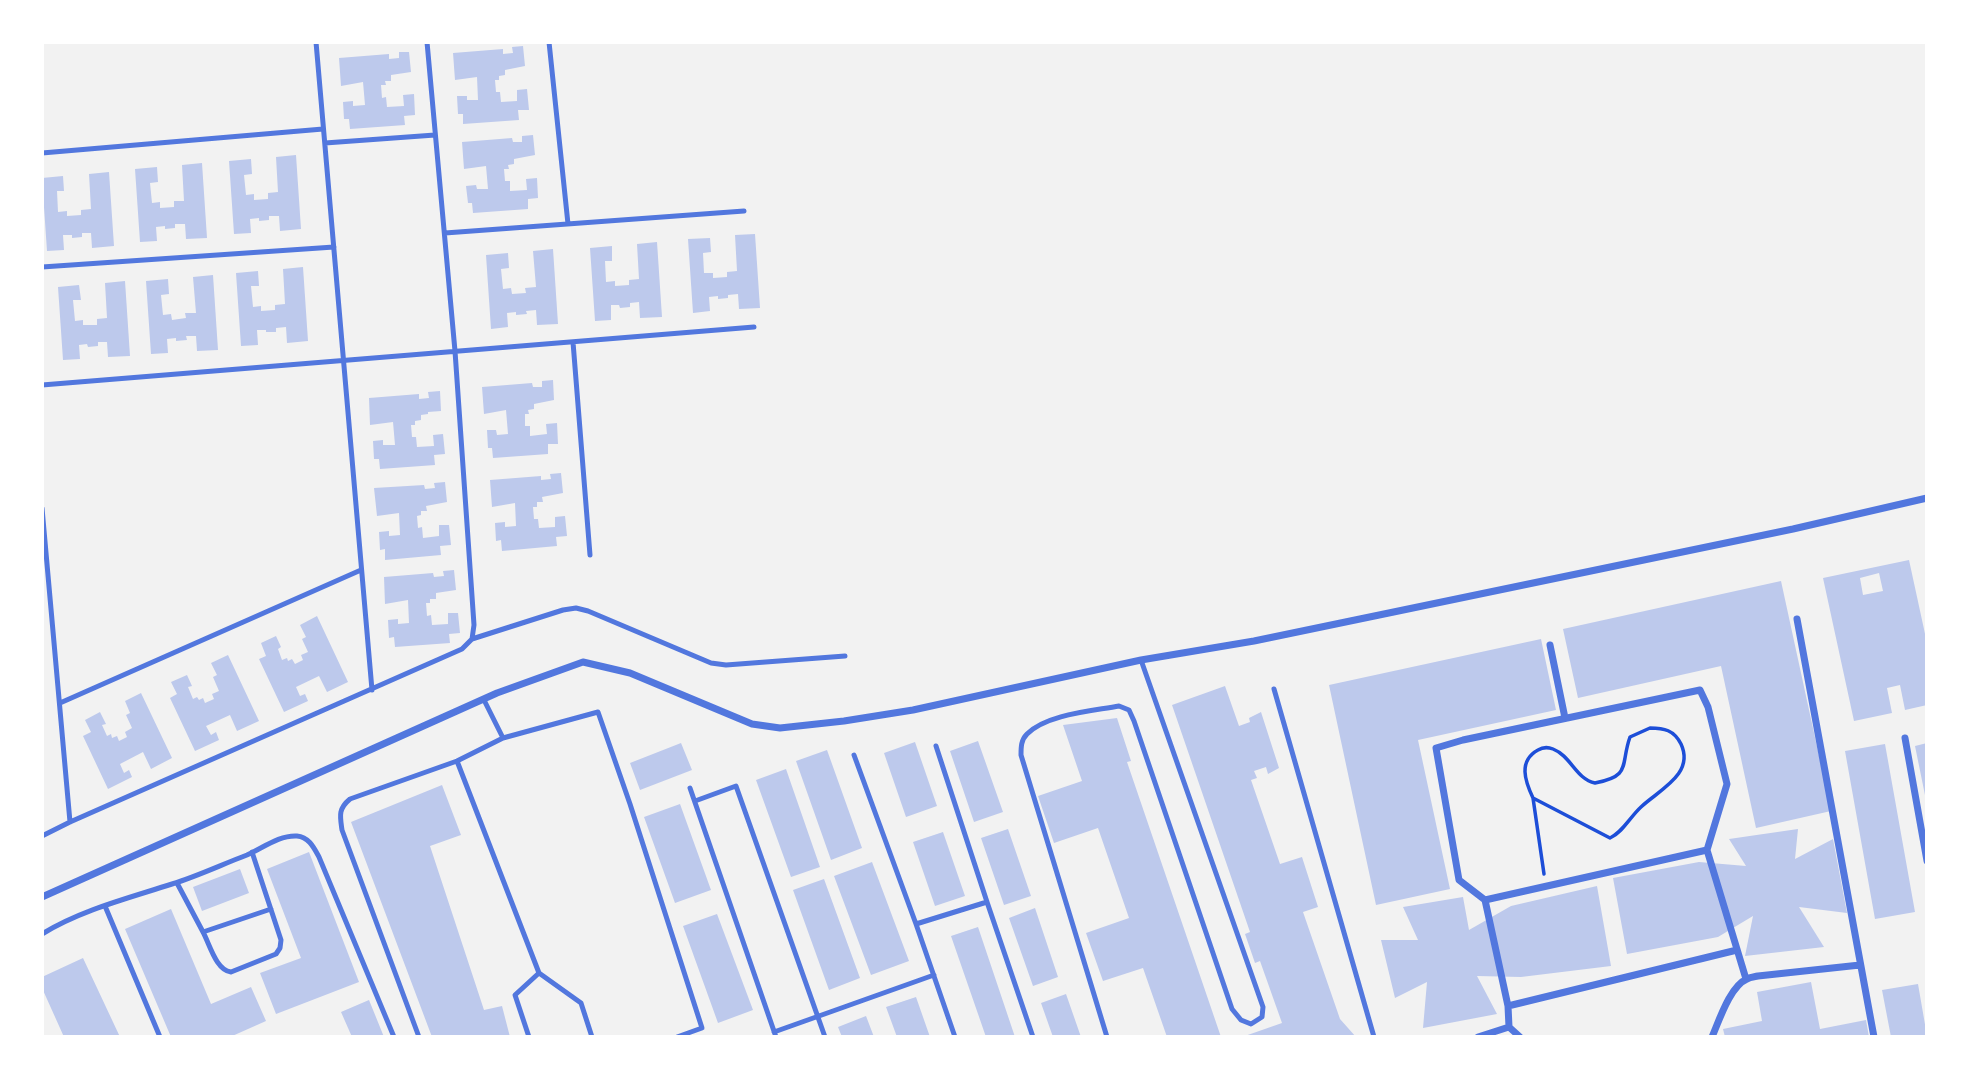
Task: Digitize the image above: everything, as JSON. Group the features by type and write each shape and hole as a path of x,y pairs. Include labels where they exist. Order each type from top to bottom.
{"street":[{"path":"42,898 484,700 583,663 630,673 751,724 780,727 844,721 913,710 1141,660 1255,641 1793,529 1927,498"},
{"path":"1797,619 1874,1037"},
{"path":"1550,645 1565,718"},
{"path":"1520,1037 1509,1027 1508,1006 1485,900 1459,880 1436,748 1463,740 1700,690 1708,707 1727,784 1707,850 1746,979"},
{"path":"1905,738 1927,861"},
{"path":"1485,900 1707,850"},
{"path":"1508,1006 1737,950"},
{"path":"1712,1037 1731,996 1737,986 1746,979 1860,965"},
{"path":"1478,1037 1509,1027"}],"lane":[{"path":"316,42 372,690"},
{"path":"427,42 455,351 474,625 472,639"},
{"path":"550,42 568,224"},
{"path":"42,153 323,129"},
{"path":"325,143 435,135"},
{"path":"444,233 744,211"},
{"path":"42,267 334,247"},
{"path":"42,384 754,327"},
{"path":"573,342 590,555"},
{"path":"42,508 70,822"},
{"path":"60,703 361,570"},
{"path":"42,836 463,649 472,639 563,610 576,608 588,611 711,663 726,665 845,656"},
{"path":"1107,1037 1021,755 1021,742 1027,733 1056,718 1119,706 1129,710 1233,1009 1241,1020 1251,1024 1262,1017 1264,1007 1141,660"},
{"path":"1274,689 1374,1037"},
{"path":"484,700 503,738"},
{"path":"419,1037 342,830 342,805 350,799 457,761 503,738 598,712 702,1028 677,1037"},
{"path":"936,746 1033,1037"},
{"path":"854,755 955,1037"},
{"path":"457,761 538,973 582,1003 592,1037"},
{"path":"695,801 736,786 825,1037"},
{"path":"690,788 775,1034 934,975"},
{"path":"42,934 104,906 177,883 278,840 302,836 309,841 319,857 394,1037"},
{"path":"177,883 225,971 231,972 276,954 281,940 253,852"},
{"path":"916,924 986,902"},
{"path":"104,906 160,1037"},
{"path":"203,932 271,909"},
{"path":"529,1037 515,995 538,973"}],"path":[{"path":"1533,798 1610,838 1617,835 1640,808 1679,775 1685,761 1684,752 1674,734 1664,728 1650,728 1630,737 1622,770 1616,777 1595,783 1583,777 1555,749 1541,748 1530,756 1525,766 1527,785 1533,798 1545,886"}],"building":[{"path":"523,46 525,66 505,70 505,75 495,80 496,92 500,92 501,102 517,101 517,90 527,89 529,110 518,110 519,120 463,124 463,114 458,114 457,96 478,100 477,77 455,80 453,53 503,49 503,54 513,53 512,47"},
{"path":"399,52 409,52 411,72 391,75 391,81 385,81 386,85 381,85 382,98 386,97 387,107 404,106 403,95 414,94 415,115 404,116 405,125 350,129 349,119 344,119 343,102 353,101 353,106 365,105 363,82 341,86 339,58 389,54 389,59 399,58"},
{"path":"533,135 535,155 514,159 514,164 508,165 509,169 504,169 505,181 510,181 510,191 527,190 526,179 537,178 538,198 528,199 528,209 473,213 472,203 468,203 466,186 476,185 477,189 488,189 486,166 464,169 462,142 512,138 513,142 522,142 522,136"},
{"path":"296,155 301,229 280,231 279,216 269,216 269,220 250,219 251,233 234,234 229,161 251,159 252,174 244,175 246,195 254,194 254,200 268,199 268,193 278,192 276,157"},
{"path":"202,163 207,238 186,239 185,224 175,224 175,228 156,227 157,241 140,242 135,169 157,167 158,182 150,183 152,203 160,202 160,208 174,207 174,201 184,201 182,165"},
{"path":"109,172 114,246 92,248 91,233 82,233 82,237 63,235 64,250 47,251 42,178 63,176 64,191 57,191 58,212 67,211 67,216 81,215 81,210 91,209 89,174"},
{"path":"755,234 760,308 739,309 738,294 728,295 728,298 709,297 710,311 693,313 688,239 710,238 711,252 703,253 704,273 713,273 713,278 727,277 727,272 737,271 735,235"},
{"path":"657,242 662,317 640,318 639,302 630,303 630,307 611,305 611,320 595,321 590,248 612,246 612,261 605,261 606,282 615,281 615,286 629,285 629,280 639,279 637,244"},
{"path":"553,249 558,324 537,325 536,310 526,311 527,314 507,313 508,327 491,329 486,255 508,253 509,268 501,269 503,289 511,288 512,294 526,293 525,288 536,287 533,251"},
{"path":"303,267 308,341 287,343 286,327 276,328 276,332 257,330 258,345 241,346 236,273 258,271 259,286 251,286 253,307 261,306 261,311 275,310 275,305 285,304 283,269"},
{"path":"213,275 218,350 197,351 196,336 186,336 187,340 167,339 168,353 151,354 146,281 168,279 169,294 161,295 163,315 171,314 172,320 186,318 185,313 196,313 193,277"},
{"path":"125,281 130,356 108,357 107,342 98,342 98,346 79,345 80,359 63,360 58,287 79,285 81,300 73,300 75,321 83,320 83,325 97,325 97,319 107,318 105,283"},
{"path":"553,380 554,400 534,404 534,409 525,414 525,426 530,426 530,436 547,434 546,424 557,423 558,444 548,444 548,454 493,458 492,448 488,448 487,430 496,430 497,435 508,434 506,410 484,414 482,387 532,383 533,387 542,387 542,381"},
{"path":"440,391 441,411 421,415 421,420 411,425 412,437 416,437 417,447 434,446 433,435 443,434 445,454 434,455 435,465 380,469 379,459 374,459 373,441 383,440 383,445 395,445 393,422 370,425 369,398 419,394 419,399 429,398 428,392"},
{"path":"561,473 563,493 542,497 543,502 537,502 537,507 533,507 534,519 538,519 539,528 555,527 555,517 565,516 567,536 556,537 557,546 502,551 501,540 496,541 495,523 505,522 505,527 516,526 515,503 492,507 490,480 541,476 541,480 551,479 550,474"},
{"path":"445,482 447,502 426,506 427,511 421,511 421,515 417,516 418,528 422,527 423,538 439,536 439,525 449,525 451,545 440,546 441,555 385,560 385,549 380,550 379,532 389,531 389,536 400,535 399,513 377,516 374,488 424,485 425,489 435,488 434,483"},
{"path":"1909,560 1927,643 1927,705 1905,710 1900,685 1887,688 1892,713 1854,721 1823,578","holes":["1879,573 1883,591 1863,595 1860,578"]},
{"path":"454,570 456,590 436,593 436,599 430,599 430,603 426,603 427,616 431,615 432,625 448,624 448,613 458,613 460,633 449,634 450,643 395,647 394,637 389,638 388,620 398,619 398,624 409,623 408,600 385,604 384,577 433,573 434,577 444,576 443,571"},
{"path":"1781,581 1831,811 1756,828 1721,666 1578,698 1563,629"},
{"path":"317,616 348,682 327,692 319,676 296,687 300,696 305,694 308,701 284,712 259,659 266,656 261,643 276,636 281,647 278,649 282,660 292,659 295,664 303,660 301,655 308,652 302,639 306,637 300,625"},
{"path":"1541,639 1556,710 1418,740 1450,889 1376,905 1329,685"},
{"path":"228,655 259,721 237,731 230,715 206,726 211,735 216,732 219,740 195,751 170,698 177,694 171,682 187,675 192,686 188,687 193,699 203,698 205,703 214,699 212,694 219,691 213,677 217,675 211,663"},
{"path":"1225,686 1239,726 1250,722 1249,718 1261,712 1279,768 1268,774 1266,767 1254,771 1257,778 1251,780 1280,864 1302,857 1318,907 1303,912 1340,1019 1356,1037 1242,1037 1282,1023 1260,961 1255,963 1245,934 1250,932 1172,705"},
{"path":"141,693 172,758 151,769 143,752 120,764 124,773 129,770 132,777 108,789 83,736 91,732 85,720 100,712 106,724 102,725 107,736 117,736 119,741 127,737 125,732 132,728 126,715 130,713 125,701"},
{"path":"1117,718 1131,761 1127,762 1221,1037 1167,1037 1143,968 1103,981 1086,933 1129,918 1098,828 1054,843 1038,796 1082,781 1063,725"},
{"path":"978,741 1003,812 974,822 950,751"},
{"path":"915,742 937,806 906,817 884,753"},
{"path":"681,743 692,770 640,790 630,763"},
{"path":"1927,743 1927,800 1926,800 1915,746"},
{"path":"1885,744 1915,912 1875,919 1845,751"},
{"path":"827,750 862,848 831,860 796,761"},
{"path":"786,769 820,867 791,877 756,780"},
{"path":"442,785 461,835 430,846 484,1010 502,1006 510,1037 432,1037 351,822"},
{"path":"680,804 711,890 675,903 644,817"},
{"path":"1008,829 1031,896 1004,905 981,838"},
{"path":"1798,829 1795,859 1833,839 1847,913 1799,907 1824,947 1745,956 1753,916 1718,937 1627,954 1613,878 1699,862 1746,866 1729,839"},
{"path":"943,832 965,896 935,906 913,842"},
{"path":"309,852 359,982 276,1014 260,973 301,958 267,869"},
{"path":"872,862 909,961 871,975 834,876"},
{"path":"240,869 249,893 202,911 193,887"},
{"path":"824,879 860,978 829,990 793,890"},
{"path":"1597,886 1611,966 1521,977 1477,976 1497,1014 1423,1028 1427,982 1395,998 1381,940 1418,940 1403,907 1463,897 1469,930 1511,906"},
{"path":"1035,908 1058,977 1033,986 1009,918"},
{"path":"171,909 211,1004 251,987 266,1021 230,1037 171,1037 125,929"},
{"path":"717,914 753,1010 718,1023 683,926"},
{"path":"978,927 1015,1037 986,1037 951,936"},
{"path":"83,958 120,1037 64,1037 42,988 42,977"},
{"path":"1811,982 1820,1029 1866,1020 1869,1037 1725,1037 1723,1029 1762,1021 1757,992"},
{"path":"1918,984 1927,1036 1891,1037 1882,990"},
{"path":"1066,994 1081,1037 1053,1037 1041,1003"},
{"path":"916,997 930,1037 897,1037 886,1007"},
{"path":"369,1000 384,1037 352,1037 341,1012"},
{"path":"866,1016 874,1037 842,1037 838,1027"}]}
